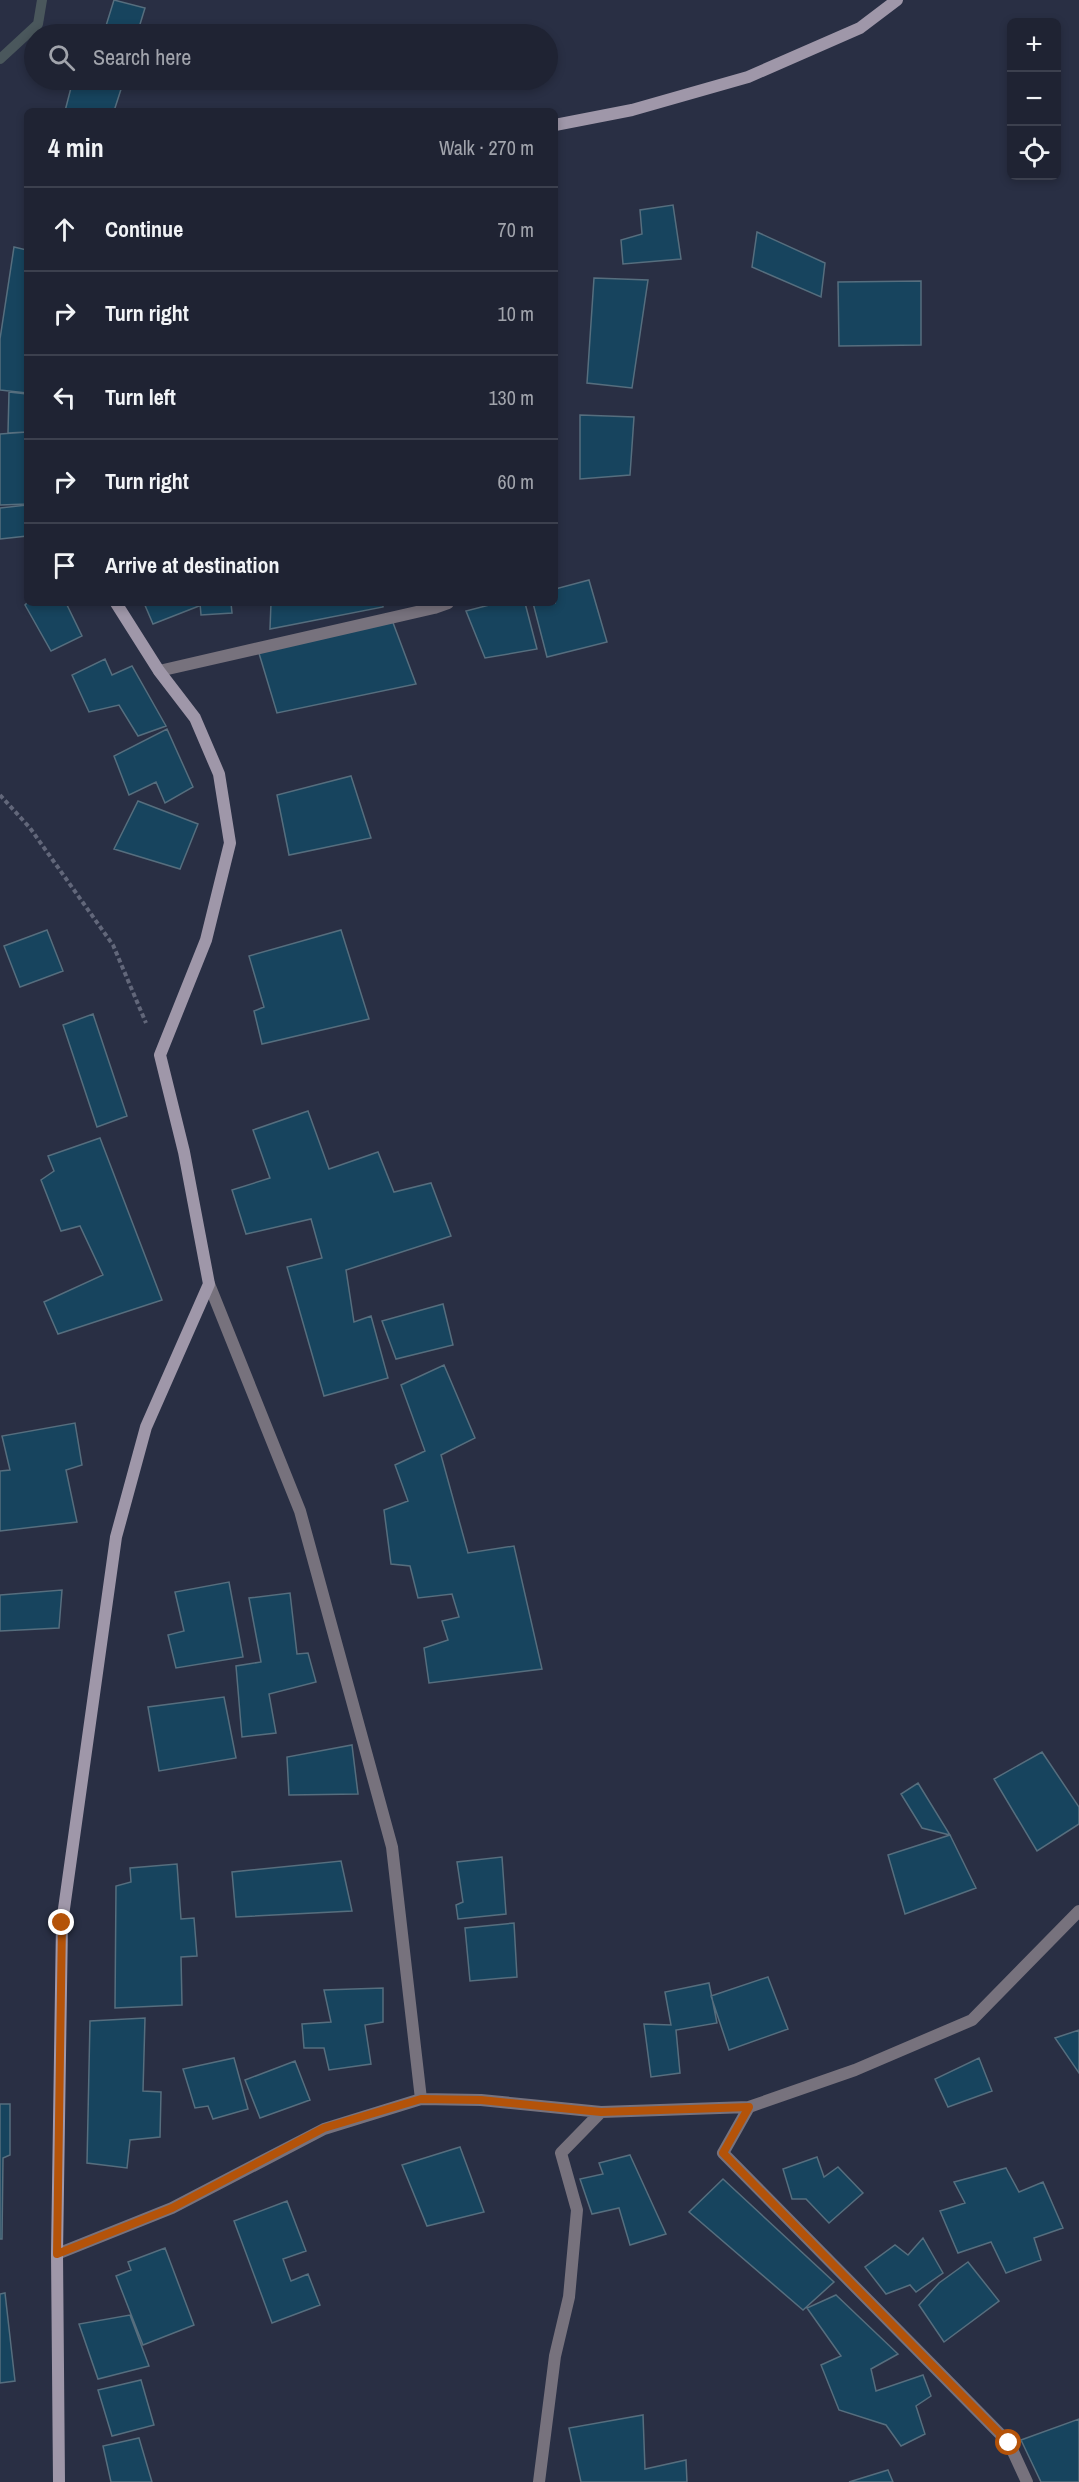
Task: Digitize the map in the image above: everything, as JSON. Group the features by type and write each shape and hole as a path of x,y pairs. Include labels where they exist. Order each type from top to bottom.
{"street":[{"path":"558,124 632,110 748,76 860,28 897,0"},
{"path":"118,606 159,671 195,718 219,774 230,843 206,940 160,1055 184,1152 209,1284 300,1511 393,1847 421,2099"},
{"path":"159,671 439,606"},
{"path":"59,2482 57,2254 62,1923 116,1537 146,1427 209,1284"},
{"path":"57,2254 172,2208 324,2128 421,2099 481,2100 601,2112 749,2107 855,2070 972,2020 1079,1911"},
{"path":"749,2107 723,2153 1009,2443 1026,2482"},
{"path":"539,2482 555,2356 569,2297 577,2211 561,2153 601,2112"}],"path":[{"path":"0,795 30,828 113,945 160,1055"}],"building":[{"path":"114,0 145,8 140,24 107,24"},
{"path":"70,90 121,90 115,108 66,108"},
{"path":"673,205 681,259 623,264 621,240 642,234 640,210"},
{"path":"757,232 825,263 821,297 752,267"},
{"path":"14,247 24,249 24,393 0,390 0,339"},
{"path":"594,278 648,280 632,388 587,383"},
{"path":"921,281 921,345 839,346 838,282"},
{"path":"9,392 24,394 24,432 8,433"},
{"path":"580,415 634,417 630,475 580,479"},
{"path":"24,432 24,504 0,505 0,434"},
{"path":"24,505 24,536 0,539 0,508"},
{"path":"589,580 607,642 547,657 534,606 558,606 558,588"},
{"path":"26,606 67,606 82,636 51,651"},
{"path":"145,606 199,606 153,624"},
{"path":"200,606 231,606 232,613 201,615"},
{"path":"271,606 383,606 383,607 270,629"},
{"path":"485,606 526,606 537,649 485,658 466,611"},
{"path":"392,620 416,684 277,713 258,650"},
{"path":"105,659 112,675 132,666 166,726 138,736 119,705 89,712 72,675"},
{"path":"167,729 193,787 165,803 156,782 129,795 114,756"},
{"path":"351,776 371,838 289,855 277,795"},
{"path":"138,801 198,824 180,869 114,849"},
{"path":"47,930 63,971 20,987 4,946"},
{"path":"341,930 369,1019 262,1044 254,1011 264,1007 249,956"},
{"path":"93,1014 127,1116 97,1127 63,1025"},
{"path":"308,1111 329,1169 378,1152 394,1192 431,1183 451,1236 346,1270 354,1322 371,1316 388,1378 324,1396 287,1267 322,1258 311,1219 246,1234 232,1190 270,1178 253,1130"},
{"path":"100,1138 162,1300 58,1334 44,1302 103,1275 80,1226 61,1231 41,1180 54,1171 48,1156"},
{"path":"443,1304 453,1345 396,1359 382,1321"},
{"path":"444,1365 475,1438 441,1455 468,1553 514,1546 542,1669 429,1683 424,1648 448,1640 442,1621 459,1617 452,1594 418,1598 410,1566 391,1564 384,1510 408,1501 395,1465 425,1451 401,1385"},
{"path":"75,1423 82,1465 66,1470 77,1522 0,1531 0,1471 10,1470 2,1436"},
{"path":"229,1582 243,1657 176,1668 168,1635 184,1631 175,1592"},
{"path":"62,1590 59,1628 0,1631 0,1595"},
{"path":"290,1593 297,1654 308,1653 316,1682 269,1694 276,1733 242,1737 236,1666 261,1662 249,1598"},
{"path":"224,1697 236,1758 159,1771 148,1707"},
{"path":"352,1745 358,1794 289,1795 287,1757"},
{"path":"1042,1752 1079,1807 1079,1824 1037,1851 994,1779"},
{"path":"918,1783 950,1835 922,1828 901,1794"},
{"path":"950,1835 976,1888 905,1914 888,1855"},
{"path":"502,1857 506,1914 458,1919 456,1905 463,1902 457,1862"},
{"path":"341,1861 352,1911 236,1917 232,1872"},
{"path":"177,1864 181,1919 194,1918 197,1956 181,1957 182,2005 115,2008 116,1886 131,1882 130,1868"},
{"path":"514,1923 517,1977 470,1981 465,1928"},
{"path":"768,1977 788,2029 729,2050 711,1996"},
{"path":"709,1983 717,2023 676,2030 680,2073 651,2077 644,2024 671,2025 665,1992"},
{"path":"383,1988 383,2022 365,2025 371,2064 329,2070 324,2048 304,2048 302,2024 331,2022 324,1990"},
{"path":"145,2018 143,2091 161,2092 160,2137 130,2140 127,2168 87,2163 90,2021"},
{"path":"1079,2030 1079,2073 1055,2038"},
{"path":"234,2058 248,2109 213,2119 208,2106 195,2108 183,2069"},
{"path":"979,2058 992,2091 948,2107 935,2079"},
{"path":"295,2061 310,2100 260,2118 245,2080"},
{"path":"0,2104 10,2104 10,2155 3,2158 2,2239 0,2239"},
{"path":"460,2147 484,2212 427,2226 402,2165"},
{"path":"630,2155 666,2234 630,2245 619,2208 592,2214 580,2179 603,2174 599,2163"},
{"path":"817,2157 824,2177 838,2167 863,2193 829,2223 806,2199 792,2199 783,2169"},
{"path":"1006,2168 1019,2192 1043,2182 1063,2228 1034,2238 1041,2260 1006,2273 991,2242 958,2253 940,2211 965,2203 954,2182"},
{"path":"723,2179 834,2282 803,2310 689,2212"},
{"path":"287,2201 306,2251 283,2259 291,2281 308,2274 320,2305 272,2323 234,2221"},
{"path":"923,2238 943,2273 916,2292 910,2285 886,2294 865,2267 895,2245 908,2255"},
{"path":"165,2248 194,2325 143,2345 116,2276 131,2270 128,2262"},
{"path":"968,2262 999,2301 944,2342 919,2305 939,2283"},
{"path":"5,2293 15,2381 0,2383 0,2294"},
{"path":"836,2295 898,2354 871,2369 876,2391 923,2375 931,2396 916,2406 925,2434 901,2446 886,2425 839,2410 821,2365 841,2356 807,2308"},
{"path":"130,2315 149,2366 98,2379 79,2324"},
{"path":"141,2380 154,2425 112,2436 98,2390"},
{"path":"643,2415 645,2469 686,2460 687,2482 581,2482 569,2428"},
{"path":"1079,2419 1079,2482 1041,2482 1021,2440"},
{"path":"139,2438 152,2482 111,2482 103,2446"},
{"path":"888,2470 893,2482 849,2482"}],"waterway":[{"path":"38,24 42,0"},
{"path":"0,59 24,37"}],"route":[{"path":"62,1923 57,2254 172,2208 324,2128 421,2099 481,2100 601,2112 749,2107 723,2153 1009,2443"}]}
